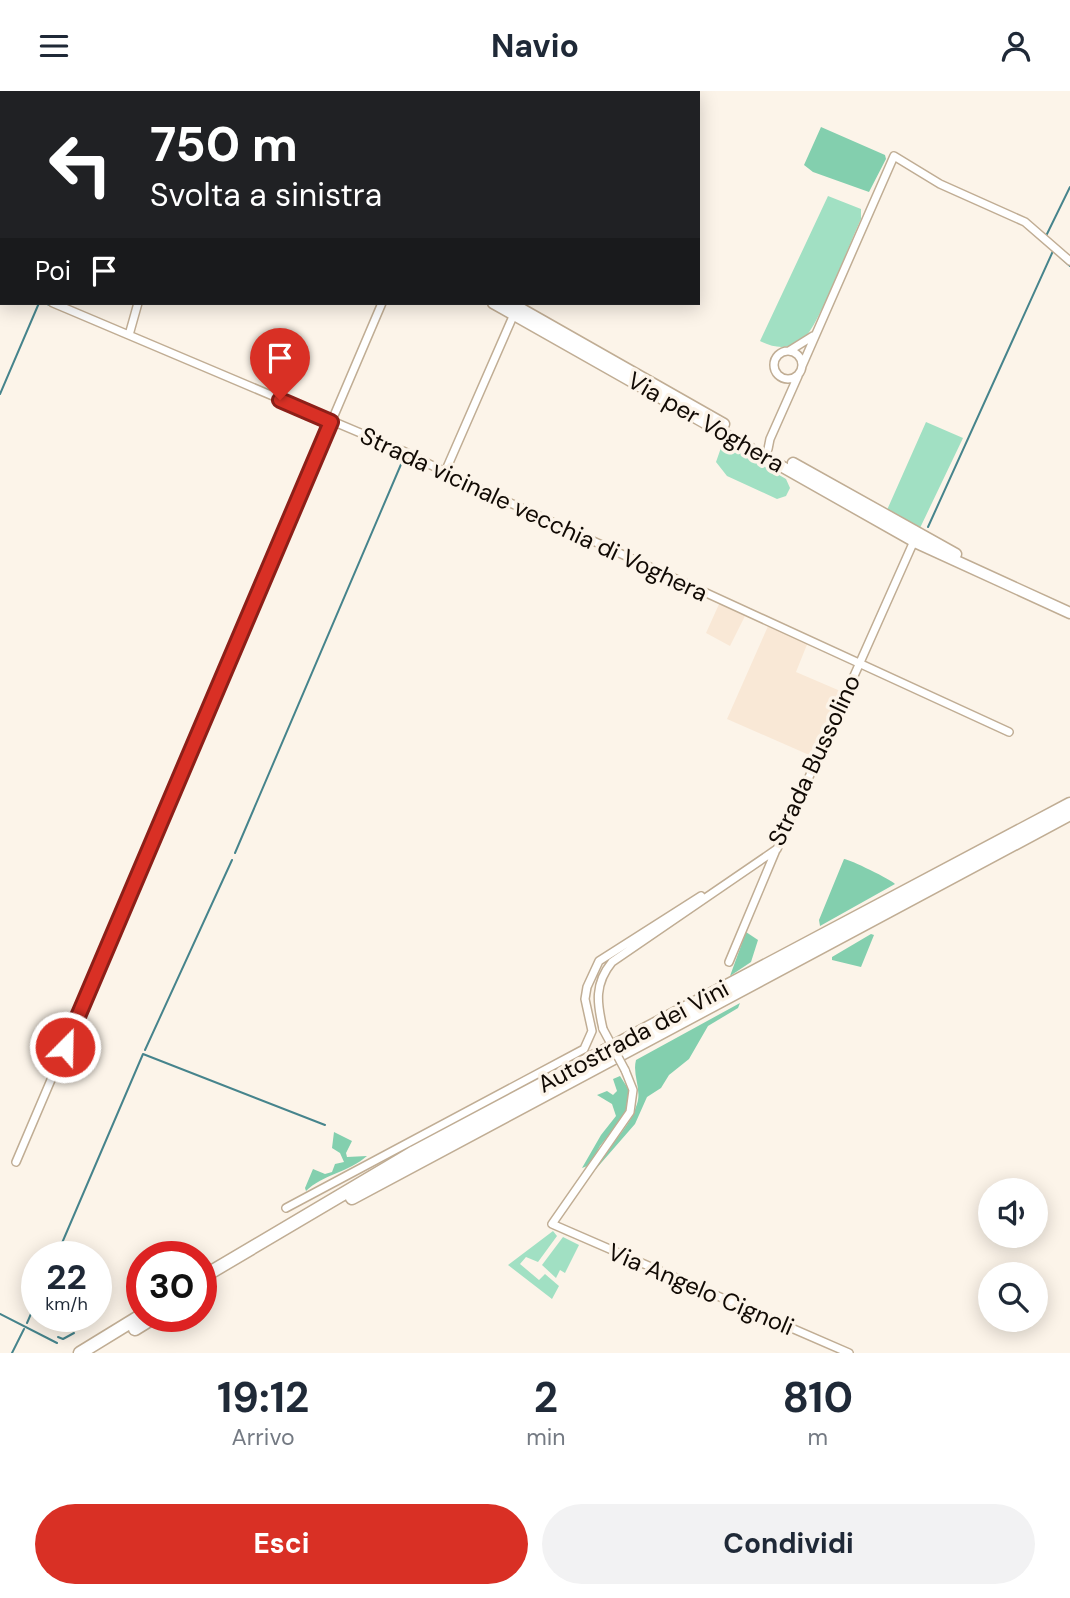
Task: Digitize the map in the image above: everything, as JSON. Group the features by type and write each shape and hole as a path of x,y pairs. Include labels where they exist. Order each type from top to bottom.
{"highway":[{"name":"Autostrada dei Vini","path":"217,1269 414,1152 1070,804"},
{"name":"Autostrada dei Vini","path":"217,1279 439,1150 1070,814"},
{"path":"80,1353 126,1325"},
{"path":"96,1353 130,1332"}],"main road":[{"name":"Via per Voghera","path":"512,308 768,449 917,540"},
{"name":"Via per Voghera","path":"512,308 917,540"},
{"path":"917,540 1070,605"},
{"path":"917,540 1070,613"}],"street":[{"path":"768,449 815,333 894,156 940,184 1010,213 1037,231 1070,261"},
{"name":"Strada vicinale vecchia di Voghera","path":"58,305 445,472 1009,732"},
{"path":"129,335 137,305"},
{"path":"16,1163 381,305"},
{"path":"445,472 512,308"},
{"path":"798,375 783,379 775,370 777,356 815,333"},
{"path":"789,351 800,358 802,366"},
{"name":"Strada Bussolino","path":"552,1224 630,1112 633,1090 603,1029 598,990 602,975 612,962 777,849 917,540"},
{"path":"729,962 777,849"},
{"path":"286,1208 584,1049 592,1031 585,999 598,961 674,911 717,888"},
{"name":"Via Angelo Cignoli","path":"552,1224 849,1353"}],"shaded area":[{"path":"720,602 746,614 730,646 706,633"},
{"path":"769,624 808,642 796,672 845,693 816,758 727,719"}],"green space":[{"path":"821,127 885,155 886,159 869,192 813,172 804,165"},
{"path":"828,196 861,209 861,219 826,300 805,337 789,346 766,344 760,341"},
{"path":"926,422 963,438 920,528 887,510"},
{"path":"723,442 786,479 790,488 786,496 777,499 727,476 716,462"},
{"path":"844,859 895,884 820,926 819,920"},
{"path":"746,932 758,940 751,962 730,976"},
{"path":"871,934 874,935 861,967 832,960 832,957"},
{"path":"740,1003 738,1008 708,1026 689,1059 669,1075 661,1088 647,1097 635,1124 595,1170 628,1123 637,1104 636,1060"},
{"path":"620,1076 629,1090 625,1115 600,1146 590,1165 582,1168 601,1135 616,1116 612,1104 597,1095 607,1091 613,1095 617,1091 613,1079"},
{"path":"334,1132 352,1141 346,1153 347,1157 367,1156 306,1191 313,1169 325,1174 332,1172 335,1164 344,1162 340,1153 332,1148"},
{"path":"553,1231 557,1236 538,1262 526,1257 520,1264 539,1280 545,1274 559,1286 552,1299 508,1265"},
{"path":"563,1237 579,1245 565,1273 560,1270 556,1278 542,1265"}],"waterway":[{"path":"1046,236 1070,187"},
{"path":"928,527 1053,251"},
{"path":"1060,257 1070,266"},
{"path":"0,394 38,305"},
{"path":"235,853 405,455"},
{"path":"145,1050 232,860"},
{"path":"63,1241 143,1054 325,1125"},
{"path":"0,1314 57,1343"},
{"path":"12,1353 22,1332"},
{"path":"58,1337 63,1339 74,1333"}],"route":[{"path":"65,1047 331,422 280,400"}]}
